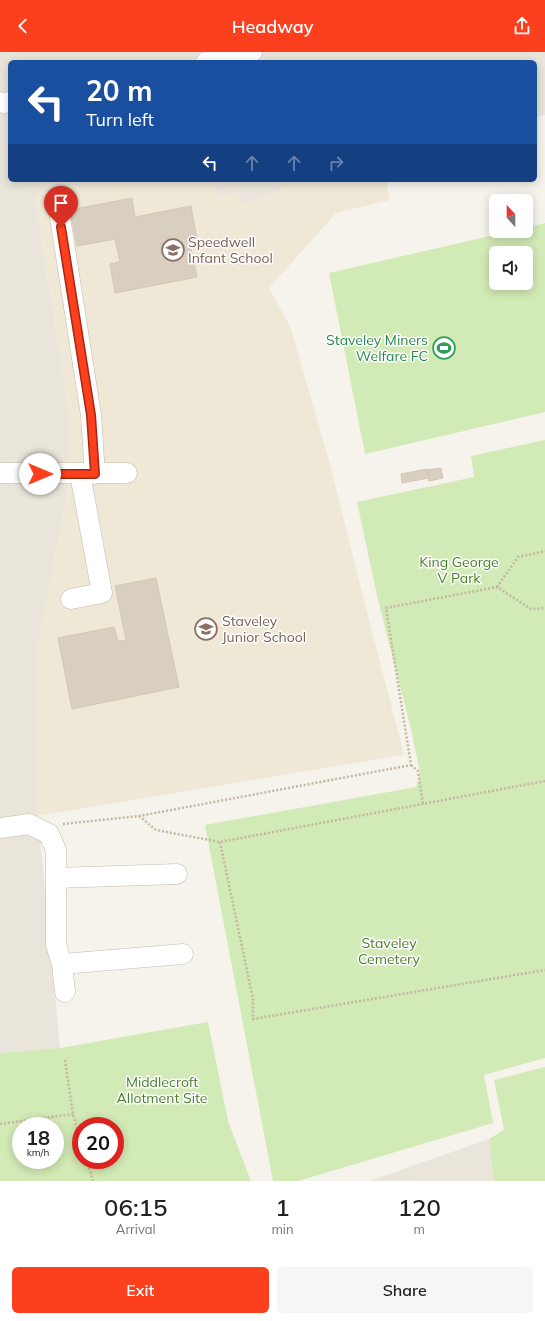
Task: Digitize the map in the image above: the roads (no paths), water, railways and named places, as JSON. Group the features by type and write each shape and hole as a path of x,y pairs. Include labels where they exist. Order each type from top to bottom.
{"street":[{"path":"215,60 252,52"},
{"path":"59,211 91,415 88,474 102,593 71,599"},
{"path":"0,473 127,473"},
{"path":"0,828 29,824 49,834 56,850 56,945 62,964 65,992"},
{"path":"57,878 177,874"},
{"path":"62,964 183,954"}],"place":[{"name":"Speedwell Infant School","path":"173,250"},
{"name":"Staveley Miners Welfare FC","path":"444,348"},
{"name":"Staveley Junior School","path":"206,629"}],"park label":[{"name":"King George V Park","path":"459,570"},
{"name":"Staveley Cemetery","path":"389,952"},
{"name":"Middlecroft Allotment Site","path":"162,1090"}]}
